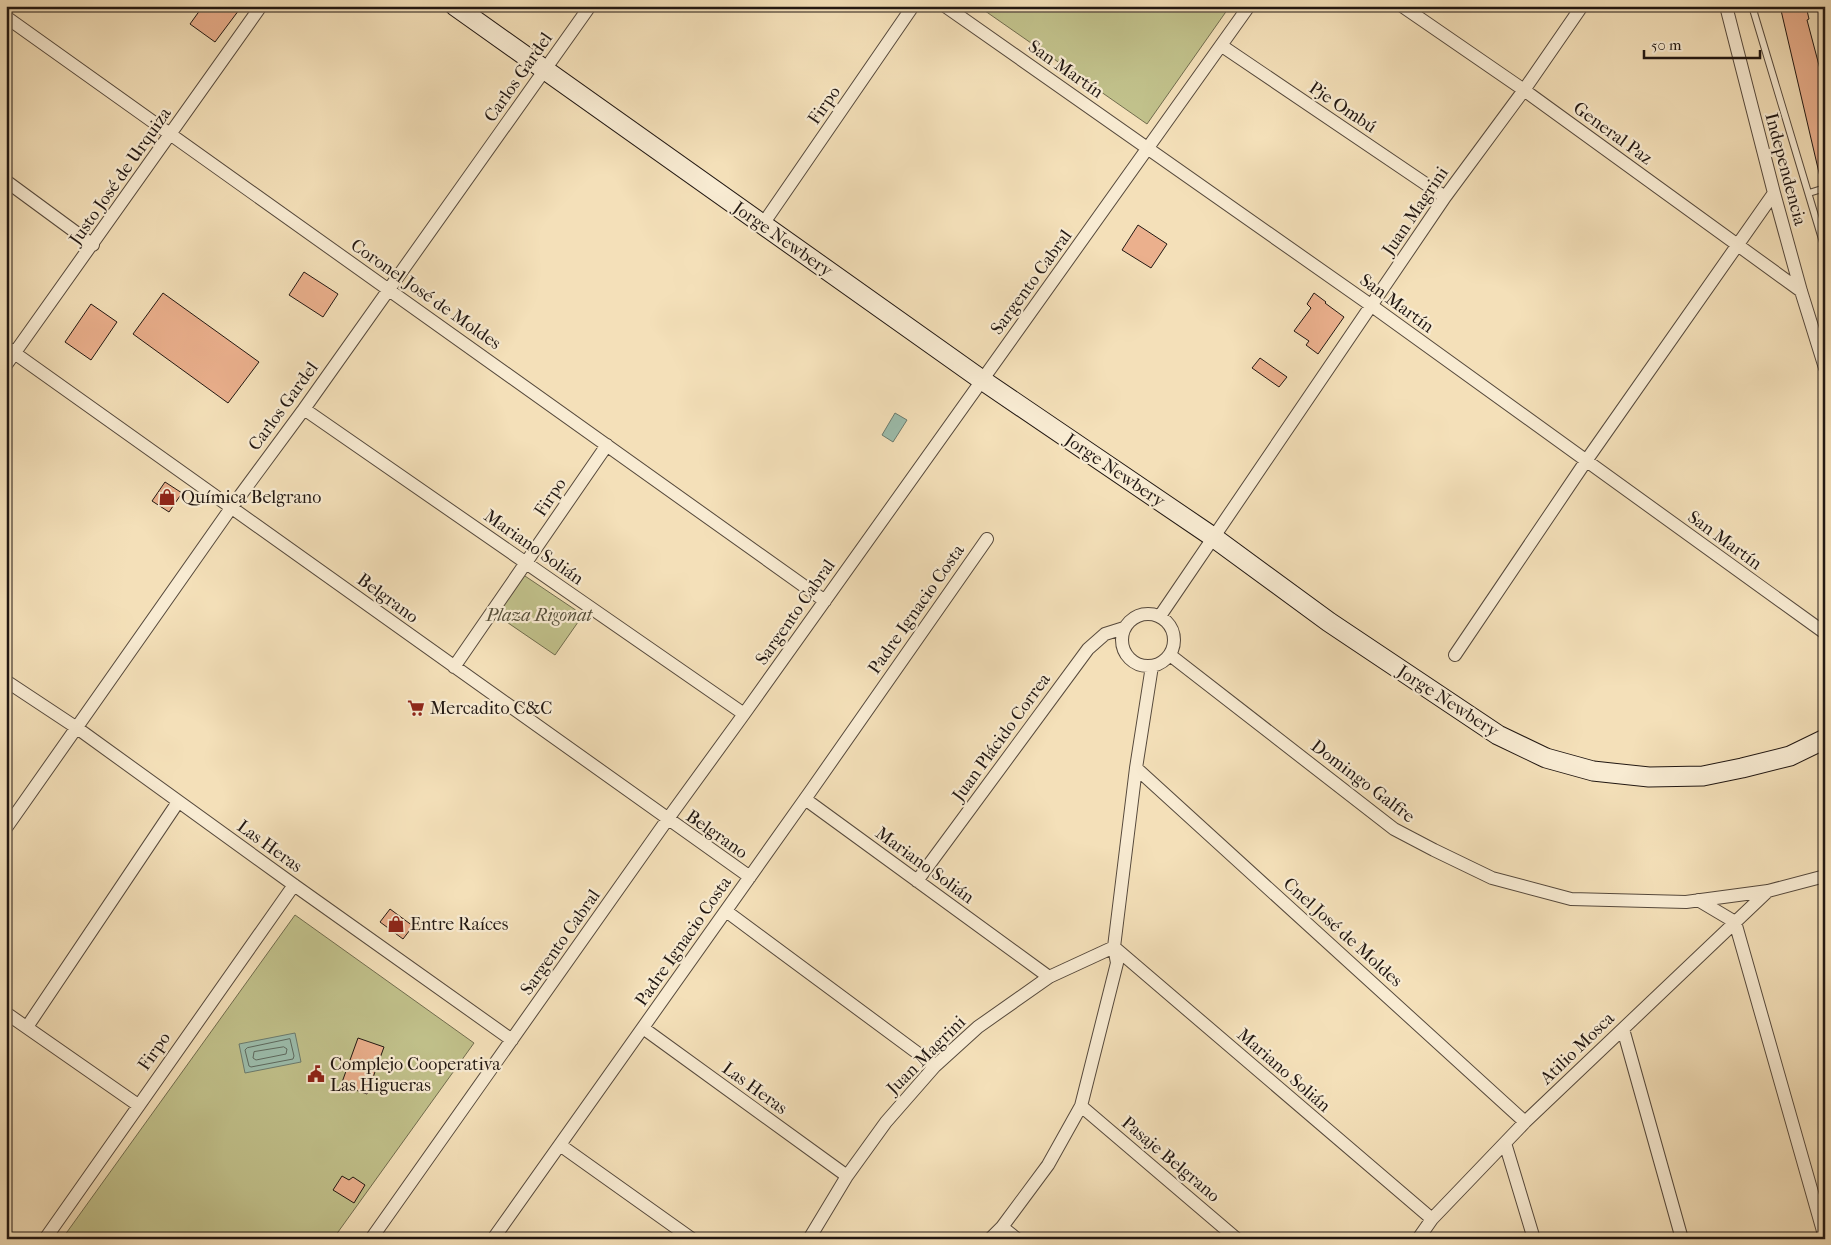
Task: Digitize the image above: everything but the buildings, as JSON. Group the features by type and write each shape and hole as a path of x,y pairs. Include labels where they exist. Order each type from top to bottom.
{"main road":[{"name":"Jorge Newbery","path":"456,6 982,380 1213,537 1329,622 1498,735 1546,758 1593,771 1649,777 1703,776 1790,756 1825,739"}],"street":[{"name":"Justo José de Urquiza","path":"6,365 10,350 93,245 261,6"},
{"name":"Carlos Gardel","path":"6,828 231,508 304,409 590,6"},
{"name":"Firpo","path":"763,224 913,6"},
{"name":"San Martín","path":"945,6 1372,306 1825,633"},
{"name":"Sargento Cabral","path":"371,1239 667,820 1149,149 1249,6"},
{"name":"General Paz","path":"1402,6 1524,90 1801,290"},
{"name":"Juan Magrini","path":"1160,616 1445,197 1524,90 1582,6"},
{"name":"Independencia","path":"1726,6 1774,193 1825,368"},
{"name":"Coronel José de Moldes","path":"6,17 825,601"},
{"name":"Pje Ombú","path":"1222,46 1445,197"},
{"path":"6,181 93,245"},
{"path":"1455,655 1586,461 1774,193"},
{"name":"Belgrano","path":"10,350 750,878"},
{"name":"Mariano Solián","path":"304,409 744,714"},
{"name":"Firpo","path":"454,667 607,445"},
{"name":"Padre Ignacio Costa","path":"493,1239 750,878 987,539"},
{"path":"1142,615 1160,616 1172,629 1174,647 1170,655 1159,664 1152,666 1135,663 1124,650 1122,641 1124,628 1134,618 1142,615"},
{"name":"Juan Plácido Correa","path":"917,881 1088,649 1105,634 1124,628"},
{"name":"Domingo Galfre","path":"1170,655 1394,829 1492,878 1571,899 1686,902 1768,890 1825,876"},
{"path":"990,1239 1002,1227 1048,1165 1081,1106 1117,963 1114,947 1136,768 1152,666"},
{"name":"Las Heras","path":"6,681 77,728 512,1040"},
{"name":"Cnel José de Moldes","path":"1136,768 1526,1122"},
{"name":"Mariano Solián","path":"805,799 1049,977"},
{"path":"27,1027 178,802"},
{"name":"Firpo","path":"45,1239 294,885"},
{"name":"Atilio Mosca","path":"1418,1239 1432,1219 1526,1122 1768,890"},
{"path":"1698,900 1735,922 1825,1238"},
{"path":"726,911 935,1066"},
{"name":"Juan Magrini","path":"809,1239 847,1176 886,1122 935,1066 978,1027 1049,977 1114,947"},
{"name":"Mariano Solián","path":"1114,947 1432,1219"},
{"path":"6,1013 138,1105"},
{"name":"Las Heras","path":"643,1028 847,1176"},
{"path":"1623,1029 1682,1239"},
{"name":"Pasaje Belgrano","path":"1081,1106 1237,1239"},
{"path":"1505,1143 1534,1239"},
{"path":"560,1145 692,1239"},
{"path":"1002,1227 1017,1239"}],"lane":[{"path":"1752,6 1825,248"},
{"path":"1809,193 1825,188"}],"green space":[{"path":"978,6 1230,6 1147,124"},
{"name":"Plaza Rigonat","path":"522,574 583,615 555,655 495,614"},
{"name":"Complejo Cooperativa Las Higueras","path":"295,915 474,1043 333,1239 62,1239"}],"water":[{"path":"895,413 907,420 893,442 882,435"},
{"path":"295,1033 301,1062 245,1073 239,1044"}],"place":[{"name":"Química Belgrano","path":"167,497"},
{"name":"Mercadito C&C","path":"416,708"},
{"name":"Entre Raíces","path":"396,924"},
{"name":"Complejo Cooperativa Las Higueras","path":"316,1074"}]}
